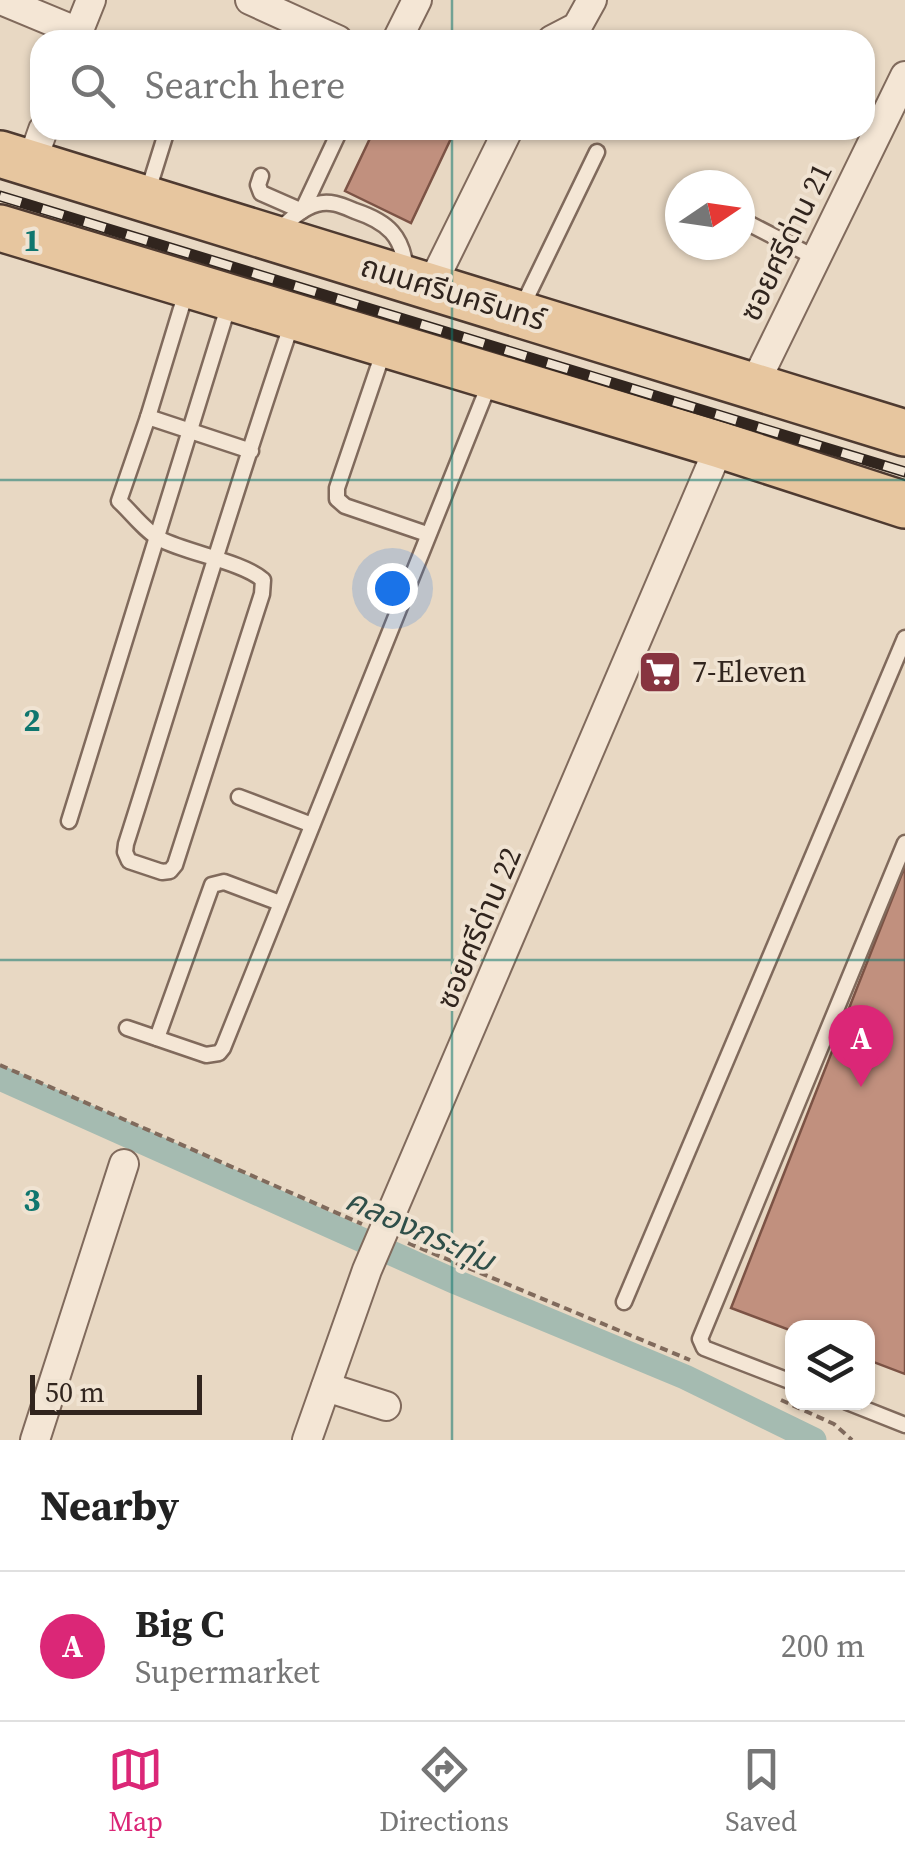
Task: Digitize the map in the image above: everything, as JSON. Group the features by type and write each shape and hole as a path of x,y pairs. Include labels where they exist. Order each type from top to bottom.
{"main road":[{"name":"ถนนศรีนครินทร์","path":"25,149 145,200 286,224 419,283 905,433"},
{"path":"0,228 720,445 905,505"}],"street":[{"path":"2,0 64,30"},
{"path":"80,30 92,0"},
{"path":"250,0 316,30"},
{"path":"402,30 417,0"},
{"path":"571,30 577,27 592,0"},
{"name":"ซอยศรีด่าน 21","path":"875,135 905,76"},
{"path":"419,283 502,140"},
{"name":"ซอยศรีด่าน 21","path":"754,385 873,140"},
{"name":"ซอยศรีด่าน 22","path":"307,1440 367,1270 720,445"},
{"path":"35,1440 124,1164"},
{"path":"326,1387 386,1406"}],"lane":[{"path":"145,200 164,140"},
{"path":"261,176 261,193 286,224 334,140"},
{"path":"520,313 596,152"},
{"path":"755,226 814,256"},
{"path":"188,285 119,501 157,538 216,561 255,573 264,585 175,865 162,872 128,861 124,852 216,561 294,317"},
{"path":"68,822 231,298"},
{"path":"385,345 337,496 345,506 428,534"},
{"path":"127,1028 206,1055 219,1054 492,377"},
{"path":"148,417 251,451"},
{"path":"624,1302 905,638"},
{"path":"239,797 312,825"},
{"path":"785,1379 704,1348 700,1339 905,843"},
{"path":"157,1038 212,885 224,882 280,903"},
{"path":"867,1410 905,1425"}],"path":[{"path":"0,1065 382,1236 694,1362"},
{"path":"765,1392 834,1424 852,1440"}],"building":[{"path":"369,140 450,140 411,223 345,191"},
{"path":"905,866 905,1374 875,1363 875,1320 785,1320 785,1328 731,1308"}],"waterway":[{"name":"คลองกระทุ่ม","path":"0,1078 456,1282 685,1377 814,1440"}],"railway":[{"path":"0,196 905,472"}],"place":[{"name":"7-Eleven","path":"660,672"},
{"name":"Big C","path":"861,1087"}]}
